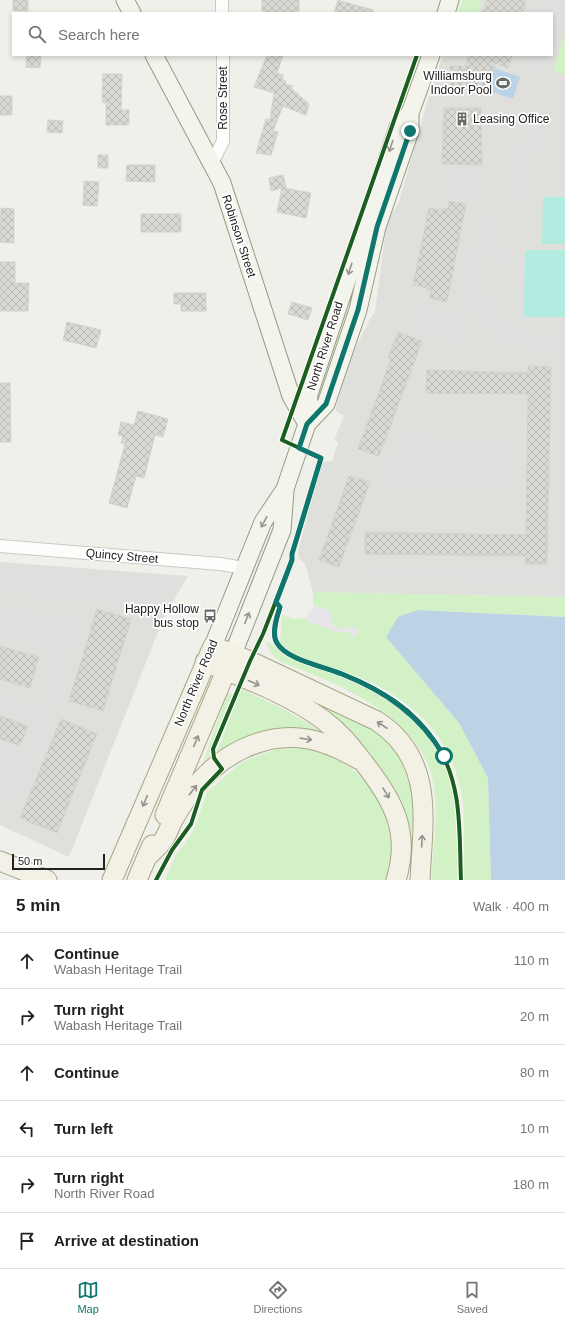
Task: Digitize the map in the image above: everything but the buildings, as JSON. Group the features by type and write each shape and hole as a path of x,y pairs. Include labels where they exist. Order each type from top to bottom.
{"main road":[{"path":"125,0 131,12"},
{"path":"446,12 450,0"},
{"name":"Robinson Street","path":"155,56 222,183 291,396 307,424"},
{"name":"North River Road","path":"137,880 229,663 282,530 285,489 307,424 326,404 358,310 377,227 410,131 410,113 430,56"},
{"name":"North River Road","path":"112,880 209,654 263,522 285,489"},
{"path":"209,654 377,722 392,731 412,756 422,788 423,818 420,880"},
{"path":"229,663 322,719 352,746 390,798 396,813 400,828 402,850 400,868 396,880"},
{"path":"148,856 162,843 179,809 204,776 218,764 249,746 268,740 288,738 307,739 329,745 363,762"},
{"path":"0,860 47,880"}],"street":[{"path":"222,0 222,12"},
{"name":"Rose Street","path":"212,163 223,141 223,56"},
{"name":"Quincy Street","path":"0,546 244,568"}],"shaded area":[{"path":"463,0 565,0 565,597 313,592 305,564 299,558 298,551 322,462 332,461 338,443 334,440 344,416 335,410 350,359 375,312 387,221 399,202 429,96 443,56 553,56 553,12 458,12"},
{"path":"541,0 565,0 565,29 547,80 519,70 524,56 553,56 553,12 537,12"},
{"name":"Williamsburg Indoor Pool","path":"494,68 520,77 513,99 486,90"},
{"path":"521,112 552,116 500,296 503,310 519,324 533,332 565,333 565,357 524,351 512,345 497,353 474,315 514,205 497,198"},
{"path":"438,167 498,170 489,188 484,188 476,209 506,216 461,349 405,331 416,300 452,312 474,203 437,199"},
{"path":"543,197 565,197 565,244 542,244"},
{"path":"525,250 565,250 565,317 524,317"},
{"path":"559,368 565,369 565,471 521,469 519,494 391,491 374,484 396,432 520,435 521,460 557,461"},
{"path":"565,482 565,585 354,581 355,561 555,565 557,483"},
{"path":"0,562 188,576 164,617 69,857 0,825"},
{"path":"0,563 185,577 165,609 0,597"},
{"path":"0,602 88,617 59,716 19,818 9,815 11,806 0,802 0,739 20,746 28,726 0,716 0,688 28,697 24,703 37,707 46,686 35,682 45,648 41,647 41,649 0,639"},
{"path":"315,606 326,608 331,614 332,625 334,627 342,629 350,627 358,628 356,637 350,635 350,631 337,632 307,621 306,617"},
{"path":"418,610 565,617 565,880 491,880 488,778 459,723 386,637 398,617"}],"green space":[{"path":"463,0 482,0 478,12 458,12"},
{"path":"565,35 565,75 553,70"},
{"path":"313,592 565,597 565,617 418,610 386,637 459,723 488,778 491,880 464,880 464,813 458,779 450,757 439,737 425,720 408,705 389,692 368,681 301,657 286,648 280,642 282,615 295,619 306,617 307,621 342,632 351,631 356,637 350,627 341,629 335,628 332,623 331,614 315,606 313,608"},
{"path":"266,643 273,645 290,658 338,675 380,696 399,708 417,723 431,740 443,760 454,795 457,832 457,880 431,880 436,802 432,777 423,755 409,735 392,718 349,691 303,670 281,662 273,656"},
{"path":"241,689 287,711 317,729 317,731 289,730 264,733 240,741 216,754"},
{"path":"227,692 232,694 210,750 209,755 212,761 202,766"},
{"path":"321,702 369,727 382,736 393,747 402,760 409,777 414,801 412,831 408,828 403,809 396,792 386,776 363,747 321,707"},
{"path":"302,748 326,755 343,763 360,776 371,788 386,817 390,833 392,849 386,880 165,880 175,856 185,844 195,827 207,792 241,763 278,749"}],"cycle path":[{"path":"156,880 172,850 191,824 202,790 222,769 214,758 213,749 263,634 292,560 292,554 321,458 282,440 417,56"},
{"path":"280,608 275,626 275,640 282,649 297,659 342,674 370,686 396,702 418,721 437,745 445,761 455,793 458,810 461,880"}],"place":[{"name":"Williamsburg Indoor Pool","path":"503,83"},
{"name":"Leasing Office","path":"462,119"},
{"name":"Happy Hollow bus stop","path":"210,616"}],"route":[{"path":"410,131 377,227 358,310 326,404 307,424 299,448 321,458 292,554 292,560 276,602 280,607 277,617 275,639 276,643 282,650 292,656 342,674 392,698 408,710 424,727 444,756"}]}
